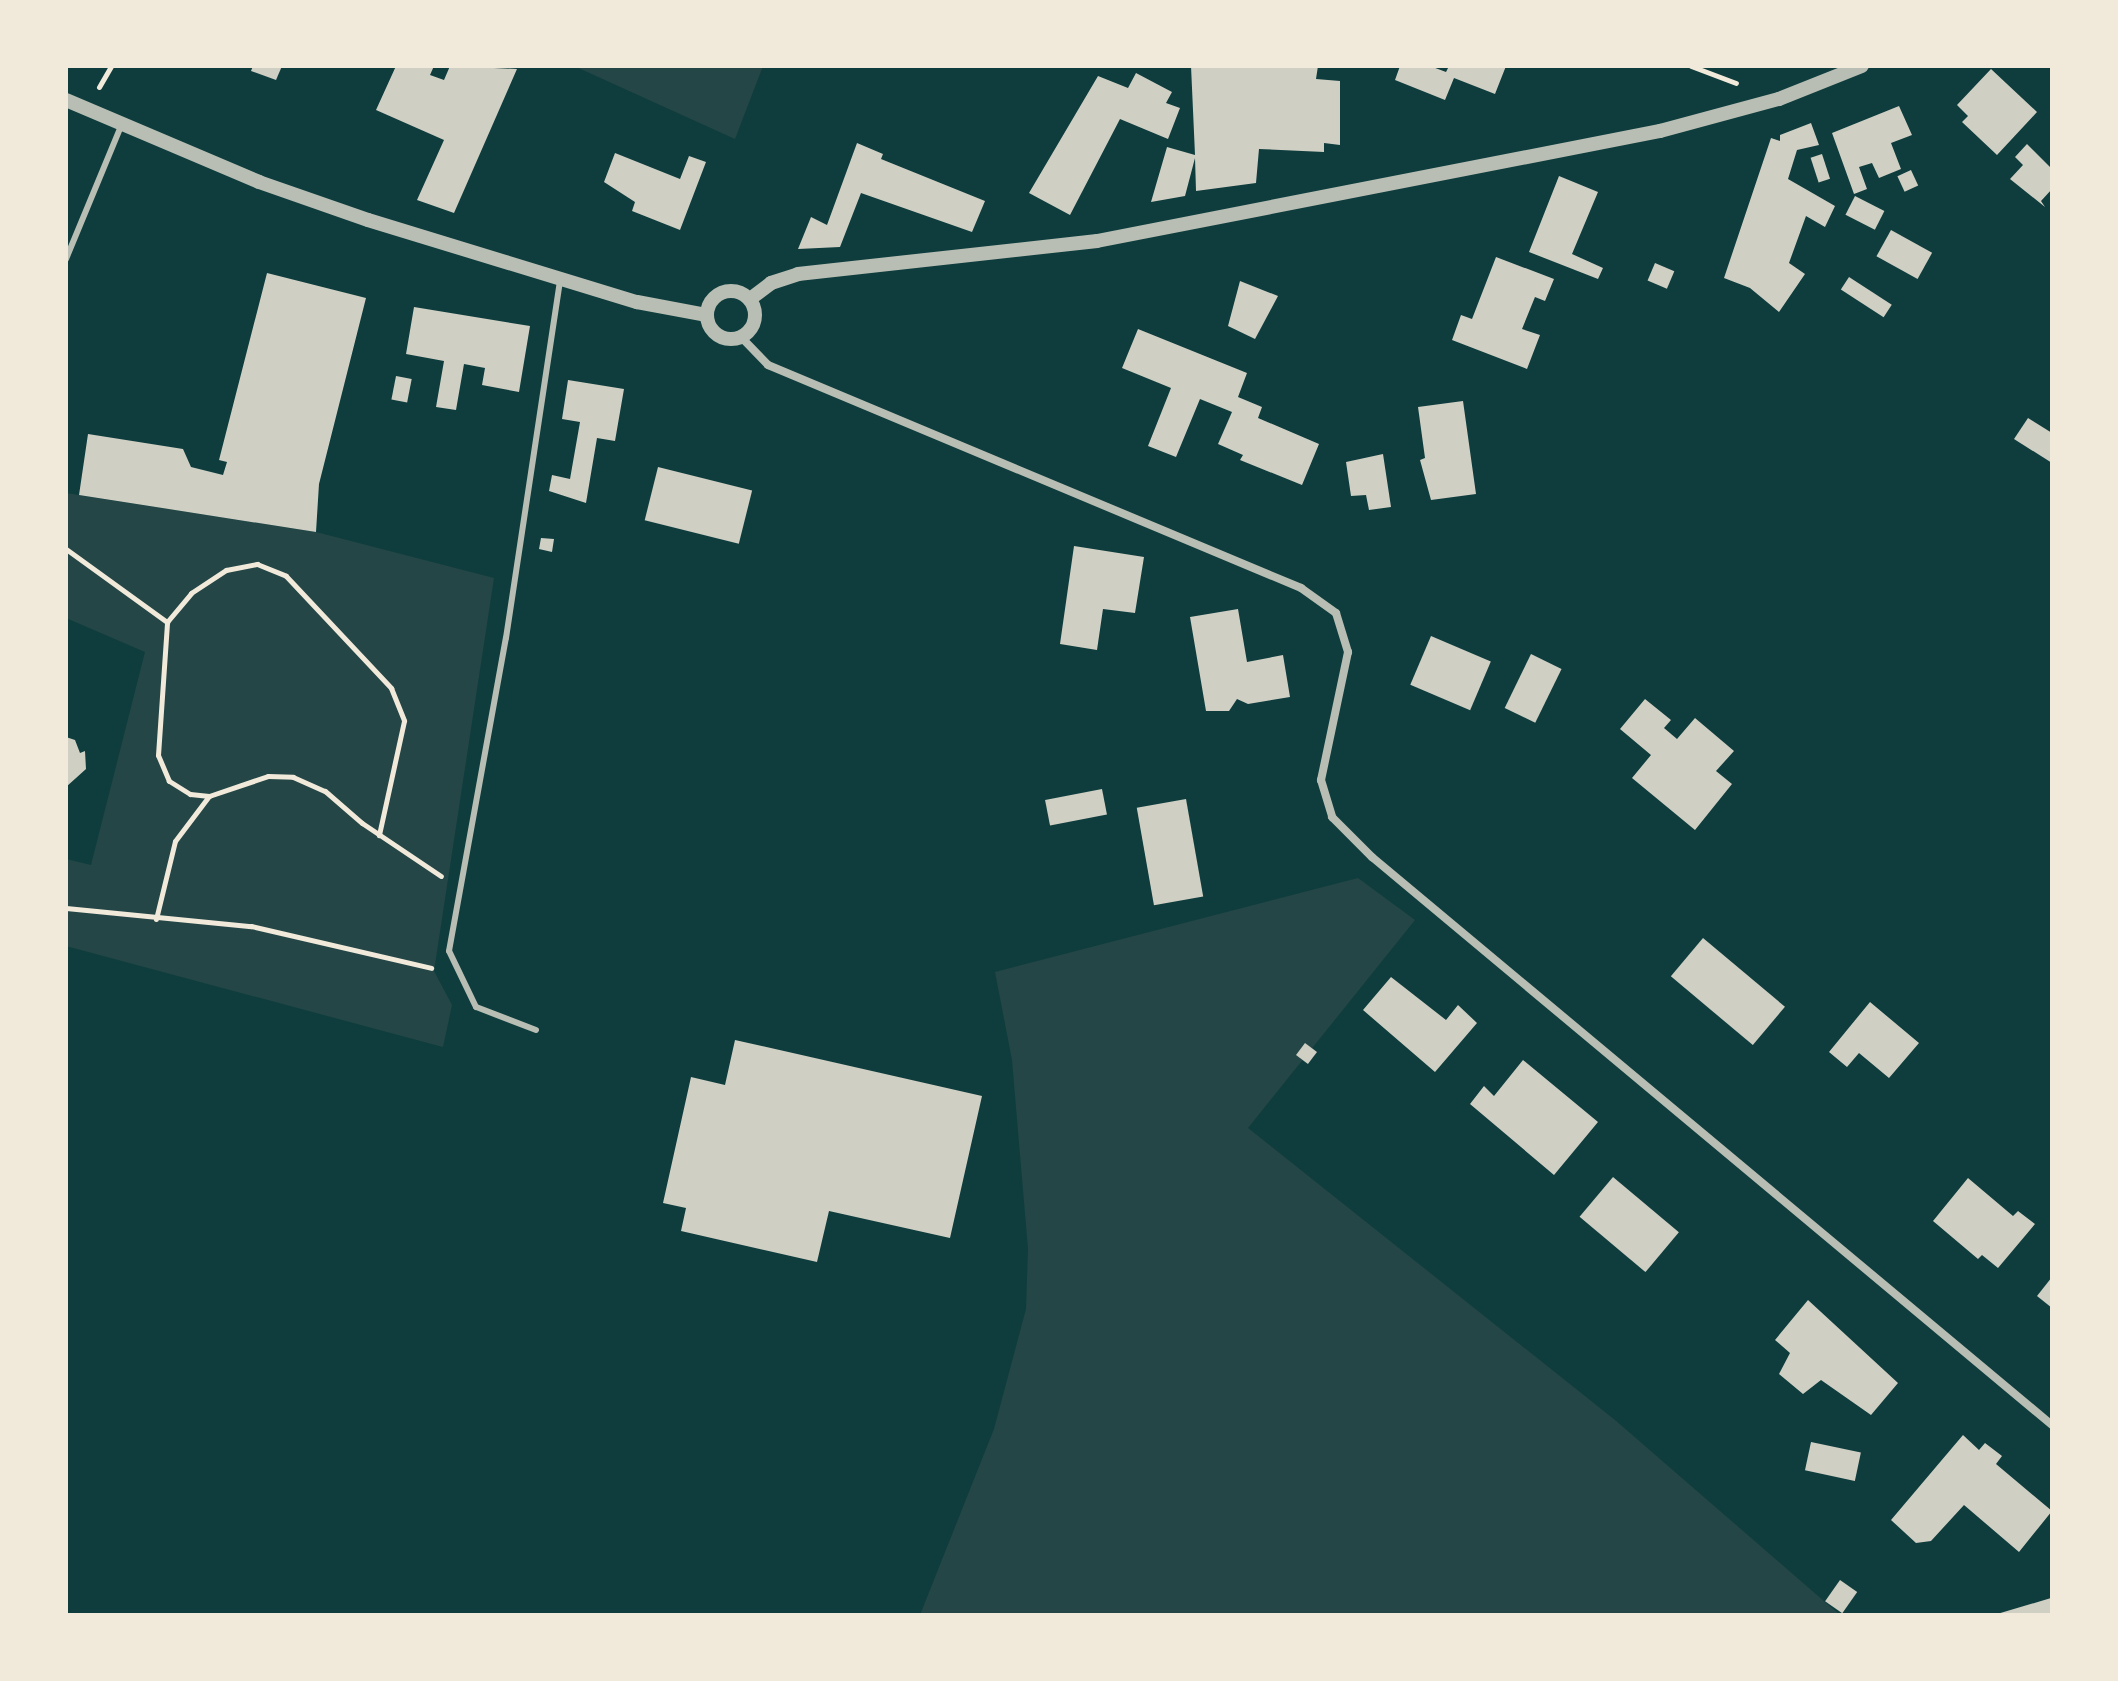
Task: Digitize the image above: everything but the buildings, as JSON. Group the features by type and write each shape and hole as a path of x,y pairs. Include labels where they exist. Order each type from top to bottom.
{"street":[{"path":"750,299 771,283 798,274 1097,241 1660,131 1779,99 1862,66"},
{"path":"66,100 273,187 560,280 682,314 706,315"},
{"path":"750,299 723,291 708,305 706,315 717,336 741,337 768,365 1301,588 1336,613 1348,652 1321,780 1332,817 1372,857 2052,1425"},
{"path":"741,337 755,321 750,299"}],"lane":[{"path":"66,259 101,167 122,124"},
{"path":"536,1030 476,1007 449,951 506,638 560,280"}],"path":[{"path":"66,549 167,622"},
{"path":"209,796 190,794 169,781 158,755 167,622 191,593 226,570 257,564 286,576 391,688 404,721 379,835"},
{"path":"156,919 175,841 209,796 240,782 293,777 325,791 379,835 460,888"},
{"path":"66,908 251,926 461,975"}],"shaded area":[{"path":"574,66 763,66 735,139"},
{"path":"66,493 316,532 494,578 434,971 452,1005 443,1047 66,946 66,859 91,865 145,652 66,618"},
{"path":"1358,878 1415,920 1248,1128 1615,1420 1840,1615 920,1615 994,1429 1026,1309 1028,1249 1012,1060 995,972"}]}
